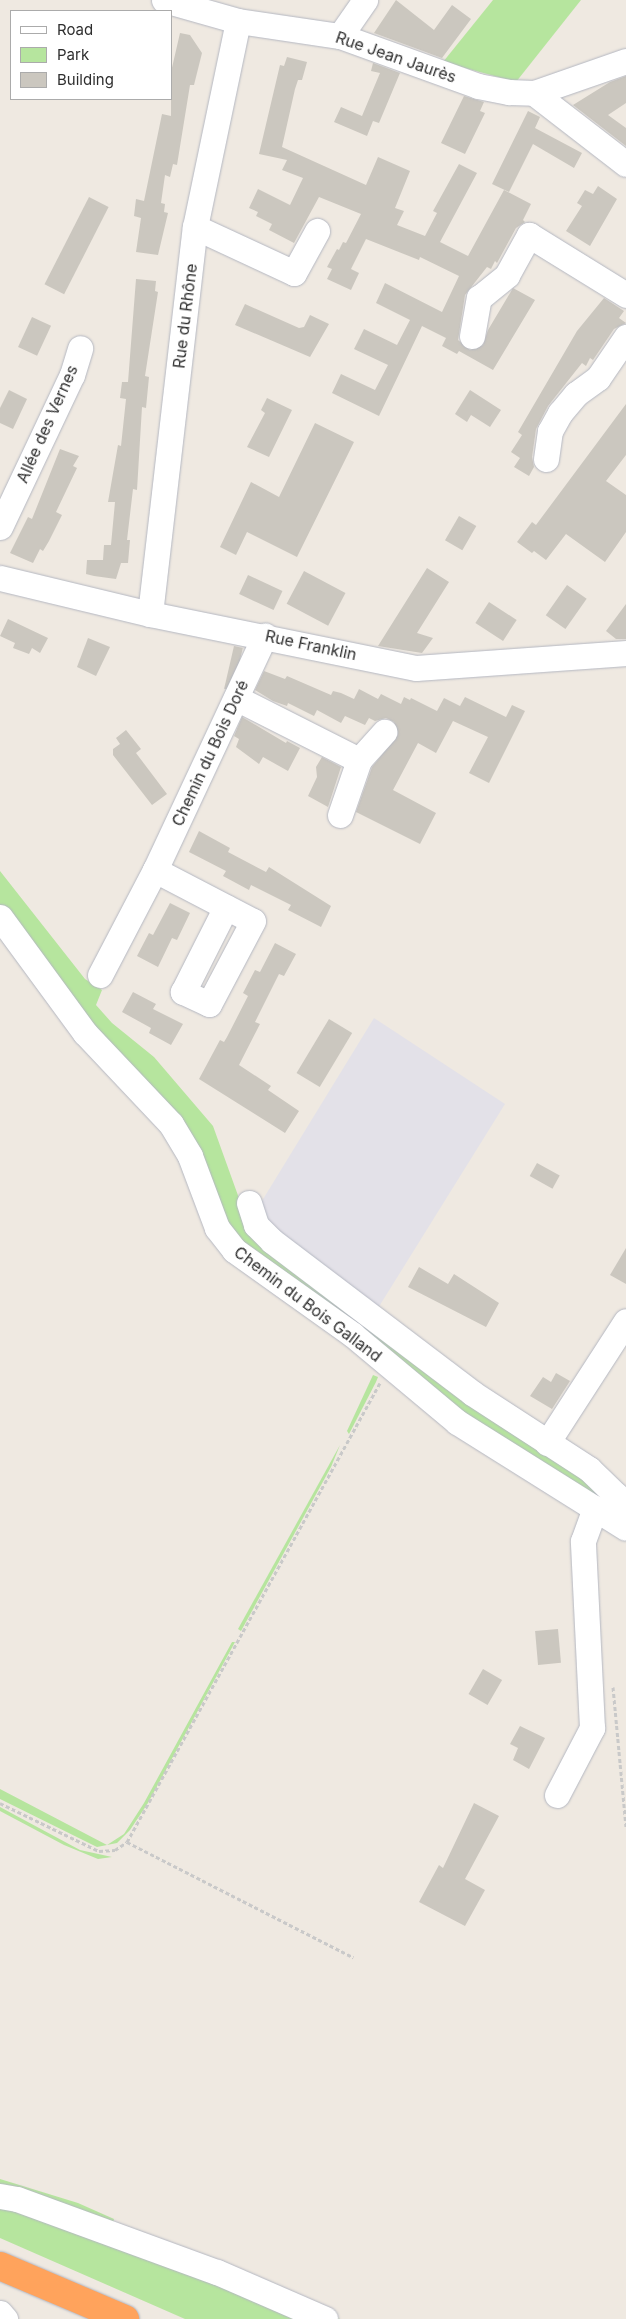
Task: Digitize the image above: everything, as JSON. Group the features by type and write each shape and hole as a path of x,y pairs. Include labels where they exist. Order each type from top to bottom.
{"highway":[{"path":"0,2266 125,2319"}],"street":[{"name":"Rue Jean Jaurès","path":"164,0 238,21 340,36 478,86 534,93 626,61"},
{"path":"340,36 365,0"},
{"name":"Rue du Rhône","path":"150,614 195,227 238,21"},
{"path":"534,93 626,164"},
{"path":"195,227 294,274 318,232"},
{"path":"472,336 479,298 507,275 529,236 626,295"},
{"path":"546,459 550,431 560,413 576,394 598,378 626,337"},
{"name":"Allée des Vernes","path":"0,527 72,375 80,348"},
{"name":"Rue Franklin","path":"0,578 150,614 416,668 626,653"},
{"name":"Chemin du Bois Doré","path":"100,975 155,870 265,636"},
{"path":"236,698 359,760"},
{"path":"340,815 359,760 384,732"},
{"path":"155,870 226,907"},
{"name":"Chemin du Bois Galland","path":"0,917 85,1032 171,1124 190,1156 210,1210 228,1243 390,1365 473,1434 626,1528"},
{"path":"249,1203 256,1226 272,1241 472,1393 589,1469 616,1495 626,1510"},
{"path":"548,1442 626,1321"},
{"path":"557,1795 592,1728 583,1541 595,1508"},
{"path":"0,2196 17,2199 217,2272 325,2319"},
{"path":"0,2313 5,2319"}],"path":[{"path":"0,1803 99,1852 115,1850 127,1842 390,1365"},
{"path":"127,1842 353,1957"}],"shaded area":[{"path":"374,1018 505,1104 375,1313 261,1227 257,1209"}],"green space":[{"path":"493,0 581,0 516,82 443,62"},
{"path":"0,871 85,979 102,990 96,1005 112,1023 154,1057 213,1126 240,1201 553,1452 611,1505 525,1458 242,1250 118,1058 0,909"},
{"path":"373,1375 378,1377 376,1382 349,1434 347,1431"},
{"path":"340,1445 331,1467 241,1631 238,1629"},
{"path":"232,1642 235,1642 148,1803 130,1830 117,1843 107,1845 124,1834 144,1803"},
{"path":"0,1789 107,1845 97,1847 0,1799"},
{"path":"0,1807 80,1850 112,1857 98,1859 64,1845 0,1811"},
{"path":"0,2179 78,2203 114,2219 112,2226 340,2319 185,2319 0,2238"}],"building":[{"path":"396,0 434,30 452,5 471,19 442,58 374,33"},
{"path":"180,33 190,35 202,53 194,85 190,85 177,165 173,164 170,177 165,175 161,203 165,204 164,212 168,213 158,255 136,252 141,218 134,216 136,199 144,201 162,114 171,116 172,68"},
{"path":"287,57 307,62 302,80 298,80 295,89 282,147 366,185 378,157 410,171 395,208 404,211 397,225 425,236 437,213 433,211 459,164 477,173 440,242 468,256 504,190 531,204 523,220 525,222 516,228 497,263 495,261 491,269 487,267 465,295 458,340 470,350 483,345 488,330 513,288 535,300 493,370 459,351 457,354 442,346 446,338 422,326 379,416 332,393 341,374 375,390 388,365 354,349 364,329 397,345 410,320 376,303 385,283 442,312 459,276 420,257 419,260 366,239 351,269 359,273 351,290 327,279 332,269 327,267 337,249 339,250 343,242 346,243 361,214 319,197 294,243 269,230 272,224 256,216 258,212 249,208 258,189 290,205 303,178 282,170 287,160 259,154 280,65 284,66"},
{"path":"373,63 400,73 379,123 373,121 367,136 334,122 341,107 362,116 380,73 371,71"},
{"path":"626,76 626,103 608,115 626,128 626,146 573,105 610,82"},
{"path":"464,96 484,102 480,111 485,113 465,154 441,143"},
{"path":"528,111 540,117 535,128 582,153 574,168 533,144 509,192 492,184"},
{"path":"598,186 617,199 590,246 566,231 582,206 577,203 585,190 593,194"},
{"path":"89,197 109,207 64,294 45,284"},
{"path":"136,279 156,281 155,291 158,292 145,376 149,377 146,408 142,407 137,490 133,489 127,540 130,540 128,563 121,563 116,579 86,574 87,560 103,560 104,545 111,545 115,502 108,502 118,445 121,446 126,399 120,398 122,382 128,382"},
{"path":"604,298 624,311 619,318 626,323 614,329 593,360 590,358 586,366 582,363 548,406 536,429 532,457 534,467 529,476 514,467 520,458 511,452 522,435 518,432 577,331"},
{"path":"245,304 299,328 304,327 310,315 329,324 310,357 235,325"},
{"path":"32,317 51,326 37,356 18,347"},
{"path":"9,390 27,399 13,429 0,423 0,408"},
{"path":"470,390 501,410 490,427 471,415 467,422 455,414"},
{"path":"267,398 292,410 269,457 247,447 265,413 261,410"},
{"path":"626,404 626,455 606,481 626,495 626,532 605,562 566,534 546,560 534,551 532,553 517,542 532,522 536,525"},
{"path":"315,423 354,442 297,557 247,532 236,555 220,547 251,482 279,497"},
{"path":"60,449 79,456 73,466 77,468 56,512 62,515 43,551 40,549 33,563 10,553 28,517 32,519"},
{"path":"459,516 476,526 462,550 445,540"},
{"path":"427,568 449,582 417,633 433,638 422,653 378,646"},
{"path":"304,571 345,593 328,626 287,604"},
{"path":"248,575 282,591 274,610 239,594"},
{"path":"567,585 587,599 565,629 546,615"},
{"path":"489,602 517,620 503,641 475,623"},
{"path":"626,604 626,639 616,639 606,631"},
{"path":"8,619 48,638 40,653 32,648 29,654 13,648 15,643 0,636"},
{"path":"88,638 110,647 96,676 77,667"},
{"path":"234,646 243,648 233,691 224,689"},
{"path":"264,671 285,679 287,676 331,695 333,691 354,699 359,689 378,699 381,694 401,704 404,697 410,700 411,698 437,711 444,698 460,706 465,697 506,717 512,705 525,711 489,783 469,773 488,737 453,721 436,753 418,743 393,790 436,813 420,844 356,812 372,767 398,735 394,722 386,718 375,721 369,718 365,725 345,716 341,723 317,710 314,716 288,703 287,706 273,701 255,690"},
{"path":"242,717 286,743 287,741 300,748 288,771 263,757 259,764 236,747 239,739 234,736"},
{"path":"126,730 141,749 136,753 167,794 152,805 113,755 113,749 120,744 116,738"},
{"path":"322,757 341,767 328,807 308,796 317,777 316,767"},
{"path":"199,831 230,848 228,852 266,872 269,867 331,906 321,927 288,910 291,905 251,885 249,890 223,876 226,871 189,852"},
{"path":"170,903 190,913 177,940 172,938 158,967 137,956 149,933 153,935"},
{"path":"275,943 296,954 284,976 279,974 255,1022 260,1024 239,1065 271,1086 268,1090 299,1111 285,1133 199,1079 220,1040 224,1042 227,1037 248,996 243,993 255,970 260,972"},
{"path":"133,992 156,1004 153,1009 183,1024 171,1045 149,1033 151,1028 122,1012"},
{"path":"329,1019 352,1033 320,1087 297,1073"},
{"path":"537,1163 560,1176 552,1189 530,1176"},
{"path":"626,1248 626,1284 610,1275"},
{"path":"419,1267 448,1284 454,1274 499,1303 486,1327 408,1287"},
{"path":"556,1373 570,1381 552,1409 530,1396 543,1377 551,1382"},
{"path":"558,1629 561,1663 538,1665 535,1631"},
{"path":"483,1669 502,1680 488,1705 469,1694"},
{"path":"520,1726 545,1738 529,1769 513,1760 518,1748 510,1744"},
{"path":"474,1803 499,1816 465,1879 485,1890 465,1926 419,1902 439,1865 443,1868"}]}
